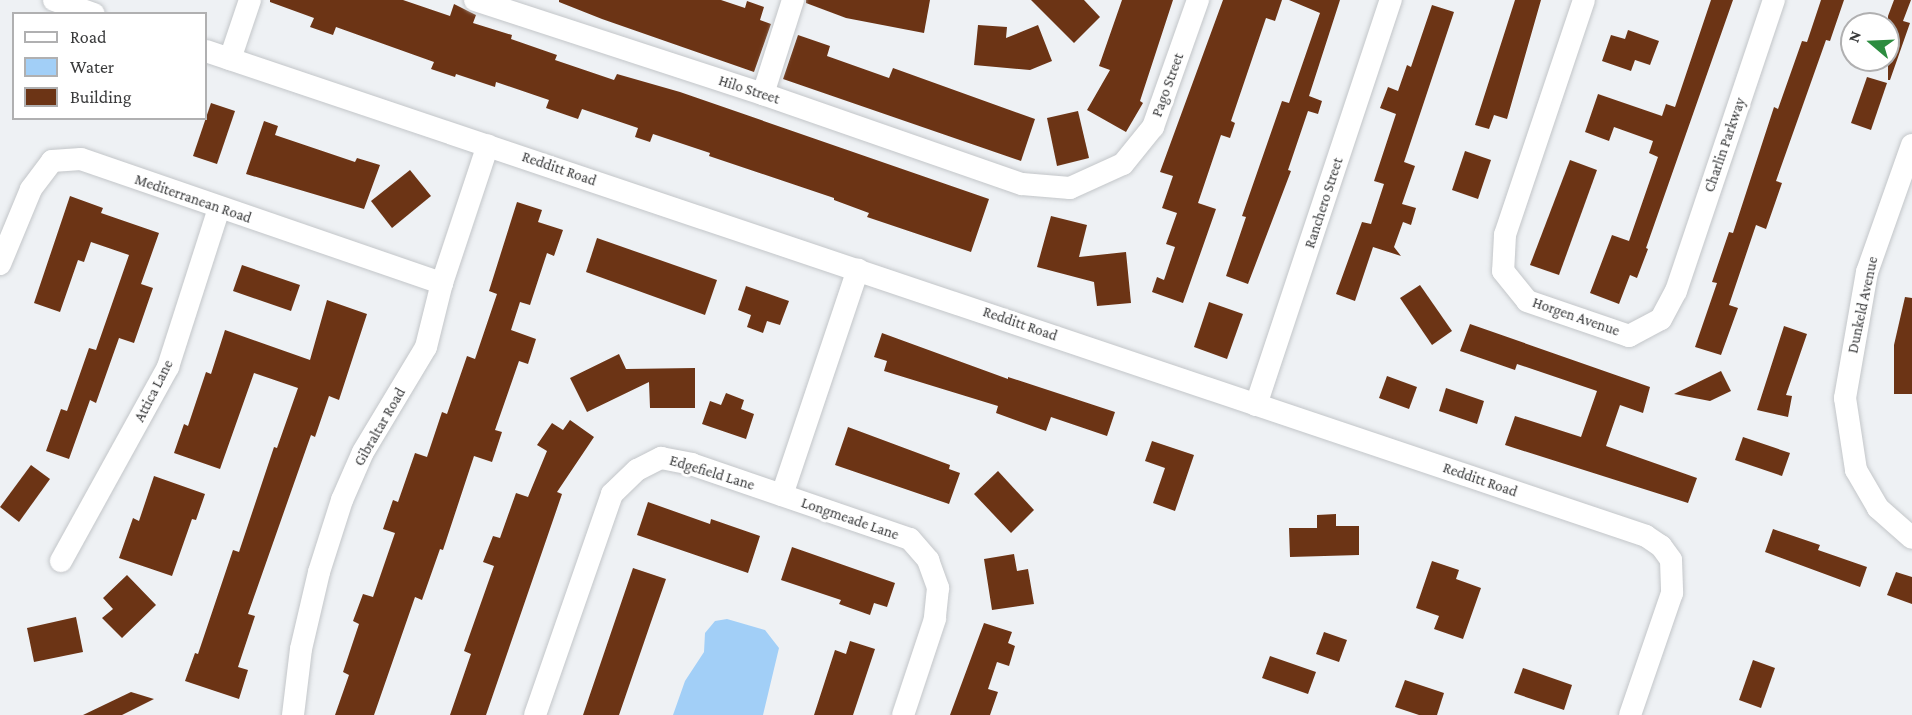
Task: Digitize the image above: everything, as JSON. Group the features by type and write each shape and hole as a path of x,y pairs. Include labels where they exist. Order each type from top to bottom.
{"street":[{"path":"54,0 88,12"},
{"path":"230,59 250,0"},
{"name":"Hilo Street","path":"475,0 763,94 1022,183"},
{"path":"763,94 793,0"},
{"name":"Pago Street","path":"1022,183 1070,188 1123,164 1153,127 1198,0"},
{"name":"Ranchero Street","path":"1256,405 1391,0"},
{"name":"Horgen Avenue","path":"1584,0 1505,235 1503,271 1527,301 1629,336 1661,319 1676,291"},
{"name":"Charlin Parkway","path":"1676,291 1774,0"},
{"name":"Redditt Road","path":"207,51 1646,536 1661,546 1671,560 1672,593 1630,715"},
{"name":"Gibraltar Road","path":"293,715 301,649 319,572 342,500 363,452 426,347 442,283 488,145"},
{"name":"Dunkeld Avenue","path":"1912,145 1867,272 1855,330 1845,398 1856,470 1878,508 1912,538"},
{"name":"Mediterranean Road","path":"0,264 31,189 52,161 81,159 442,283"},
{"name":"Attica Lane","path":"61,561 168,367 219,208"},
{"path":"782,495 858,269"},
{"name":"Edgefield Lane","path":"536,715 612,494 637,470 661,458 691,464 782,495"},
{"name":"Longmeade Lane","path":"782,495 910,539 928,560 938,588 935,619 903,715"}],"water":[{"path":"727,619 765,630 779,648 763,715 673,715 685,681 704,652 705,633 715,621"}],"building":[{"path":"270,0 403,0 450,16 454,4 476,15 473,23 512,35 511,39 557,55 555,60 614,80 617,74 680,92 989,199 971,252 867,217 869,213 834,200 834,198 709,156 710,153 653,134 650,142 635,137 638,128 582,109 578,119 546,108 549,100 496,82 495,87 456,74 455,77 431,69 434,62 336,27 333,35 310,27 314,18 270,2"},
{"path":"559,0 721,0 745,8 747,1 764,7 760,20 771,24 754,72 602,19 559,2"},
{"path":"806,0 930,0 924,33 846,18 806,3"},
{"path":"1031,0 1084,0 1100,17 1074,43"},
{"path":"1122,0 1173,0 1140,101 1143,103 1126,132 1087,110 1110,70 1099,66"},
{"path":"1223,0 1282,0 1275,21 1266,18 1231,121 1235,123 1230,138 1221,135 1198,203 1216,209 1183,303 1152,292 1157,277 1164,280 1175,247 1166,244 1177,213 1162,208 1173,176 1160,172"},
{"path":"1289,0 1340,0 1309,96 1322,101 1318,114 1308,111 1288,170 1291,171 1248,284 1226,276 1246,217 1242,216 1282,101 1289,103 1320,13"},
{"path":"1515,0 1541,0 1507,119 1494,115 1489,129 1475,125"},
{"path":"1711,0 1733,0 1646,248 1648,249 1637,278 1630,275 1619,304 1590,293 1612,235 1629,241 1658,157 1649,153 1653,141 1614,127 1609,141 1585,132 1598,94 1662,116 1666,104 1675,107"},
{"path":"1821,0 1844,0 1830,41 1826,40 1776,181 1782,183 1766,229 1756,225 1729,305 1738,308 1721,355 1695,347 1717,283 1712,282 1729,232 1733,233 1774,107 1778,109 1802,41 1807,42"},
{"path":"1894,0 1911,0 1903,21 1910,23 1900,52 1900,12 1890,12"},
{"path":"1432,5 1454,12 1404,162 1415,166 1402,204 1416,208 1411,225 1403,222 1394,247 1401,256 1373,247 1355,301 1336,294 1362,222 1371,224 1384,184 1374,181 1396,114 1380,108 1388,87 1398,91 1407,65 1411,67"},
{"path":"978,25 1007,27 1006,38 1038,25 1052,61 1030,70 974,65"},
{"path":"1628,30 1659,41 1650,65 1635,60 1631,71 1602,61 1611,35 1625,39"},
{"path":"798,35 830,46 827,56 889,78 893,68 1035,119 1021,161 783,79"},
{"path":"1888,72 1893,72 1890,80 1888,80"},
{"path":"1867,77 1887,83 1871,130 1851,123"},
{"path":"211,103 235,111 217,164 193,156"},
{"path":"1078,111 1089,158 1057,166 1047,118"},
{"path":"264,121 278,126 275,135 355,162 357,158 380,165 364,209 246,174"},
{"path":"1465,151 1491,160 1478,199 1452,190"},
{"path":"1570,160 1597,170 1559,275 1530,265"},
{"path":"410,170 431,196 392,228 371,201"},
{"path":"70,196 103,208 101,213 159,233 141,284 153,288 134,343 119,338 96,403 90,400 69,459 46,451 61,409 67,411 89,348 96,350 129,255 91,242 84,262 78,260 60,312 34,303"},
{"path":"517,202 542,210 538,222 563,230 554,256 547,253 530,305 520,302 511,330 536,339 528,364 519,361 495,430 502,432 492,462 474,456 443,550 440,549 422,600 415,597 374,715 335,715 349,675 343,672 359,624 353,621 363,594 373,597 395,533 383,529 393,500 398,502 415,453 427,457 442,412 447,414 467,356 475,359 497,294 489,291"},
{"path":"1051,216 1087,225 1079,257 1126,252 1131,303 1097,306 1094,282 1037,267"},
{"path":"597,238 717,280 705,315 586,272"},
{"path":"242,265 300,285 291,311 233,291"},
{"path":"1420,285 1452,331 1432,345 1400,298"},
{"path":"746,286 789,301 780,325 767,321 763,333 747,327 751,315 738,310"},
{"path":"1905,297 1912,298 1912,394 1894,394 1894,345"},
{"path":"327,300 367,314 339,400 329,396 315,437 311,435 248,614 255,616 238,667 248,670 239,699 185,681 195,653 198,654 233,550 239,552 274,447 277,448 298,388 254,373 220,469 174,453 184,424 188,426 206,372 211,374 225,330 310,360"},
{"path":"1209,302 1243,314 1227,359 1194,347"},
{"path":"1470,324 1650,387 1643,413 1620,405 1606,446 1697,478 1688,503 1505,445 1515,416 1581,437 1597,391 1517,364 1515,370 1460,351"},
{"path":"1784,326 1807,334 1786,395 1792,396 1788,417 1757,410"},
{"path":"882,333 1008,379 1008,377 1115,412 1107,436 1051,417 1046,431 996,413 998,406 884,371 887,361 874,357"},
{"path":"619,354 626,369 695,368 695,408 650,408 649,382 587,412 570,378"},
{"path":"1721,371 1731,391 1710,401 1674,394"},
{"path":"1387,376 1417,387 1409,409 1379,398"},
{"path":"1446,388 1484,401 1477,424 1439,411"},
{"path":"726,393 744,400 741,409 754,414 746,439 702,424 710,401 721,405"},
{"path":"570,420 594,437 557,492 562,494 486,715 450,715 471,654 464,651 494,566 483,562 493,536 500,538 516,493 528,497 547,451 537,445 552,423 563,430"},
{"path":"848,427 950,465 949,469 960,473 949,504 835,465"},
{"path":"1743,437 1790,453 1782,476 1735,460"},
{"path":"1152,441 1194,455 1175,511 1153,503 1165,468 1145,461"},
{"path":"31,465 50,479 19,522 0,507"},
{"path":"998,471 1034,510 1011,533 974,494"},
{"path":"154,476 205,494 196,520 192,519 172,576 119,558 133,518 139,521"},
{"path":"648,502 710,524 711,519 760,536 748,573 637,535"},
{"path":"1336,514 1336,526 1359,526 1359,555 1290,557 1289,528 1317,528 1317,515"},
{"path":"1773,529 1820,545 1818,550 1867,567 1860,587 1765,552"},
{"path":"792,547 895,583 887,607 874,603 870,615 839,604 841,600 781,580"},
{"path":"1014,554 1017,571 1028,569 1034,604 992,610 984,559"},
{"path":"1432,561 1459,570 1456,579 1481,588 1463,639 1434,629 1439,616 1416,608"},
{"path":"633,568 666,579 619,715 583,715"},
{"path":"1896,572 1912,577 1912,604 1887,595"},
{"path":"127,575 156,605 122,638 102,618 113,609 103,598"},
{"path":"76,617 83,652 34,662 27,628"},
{"path":"984,623 1012,632 1008,643 1015,646 1009,666 997,662 988,689 998,692 990,715 950,715"},
{"path":"1324,632 1347,640 1339,662 1316,654"},
{"path":"850,641 875,649 853,715 814,715 835,650 846,654"},
{"path":"1270,656 1316,672 1308,694 1262,678"},
{"path":"1753,660 1775,668 1761,708 1739,700"},
{"path":"1523,668 1572,685 1564,710 1514,693"},
{"path":"1405,680 1444,693 1437,715 1419,715 1395,707"},
{"path":"131,692 154,699 122,715 83,715"}]}
